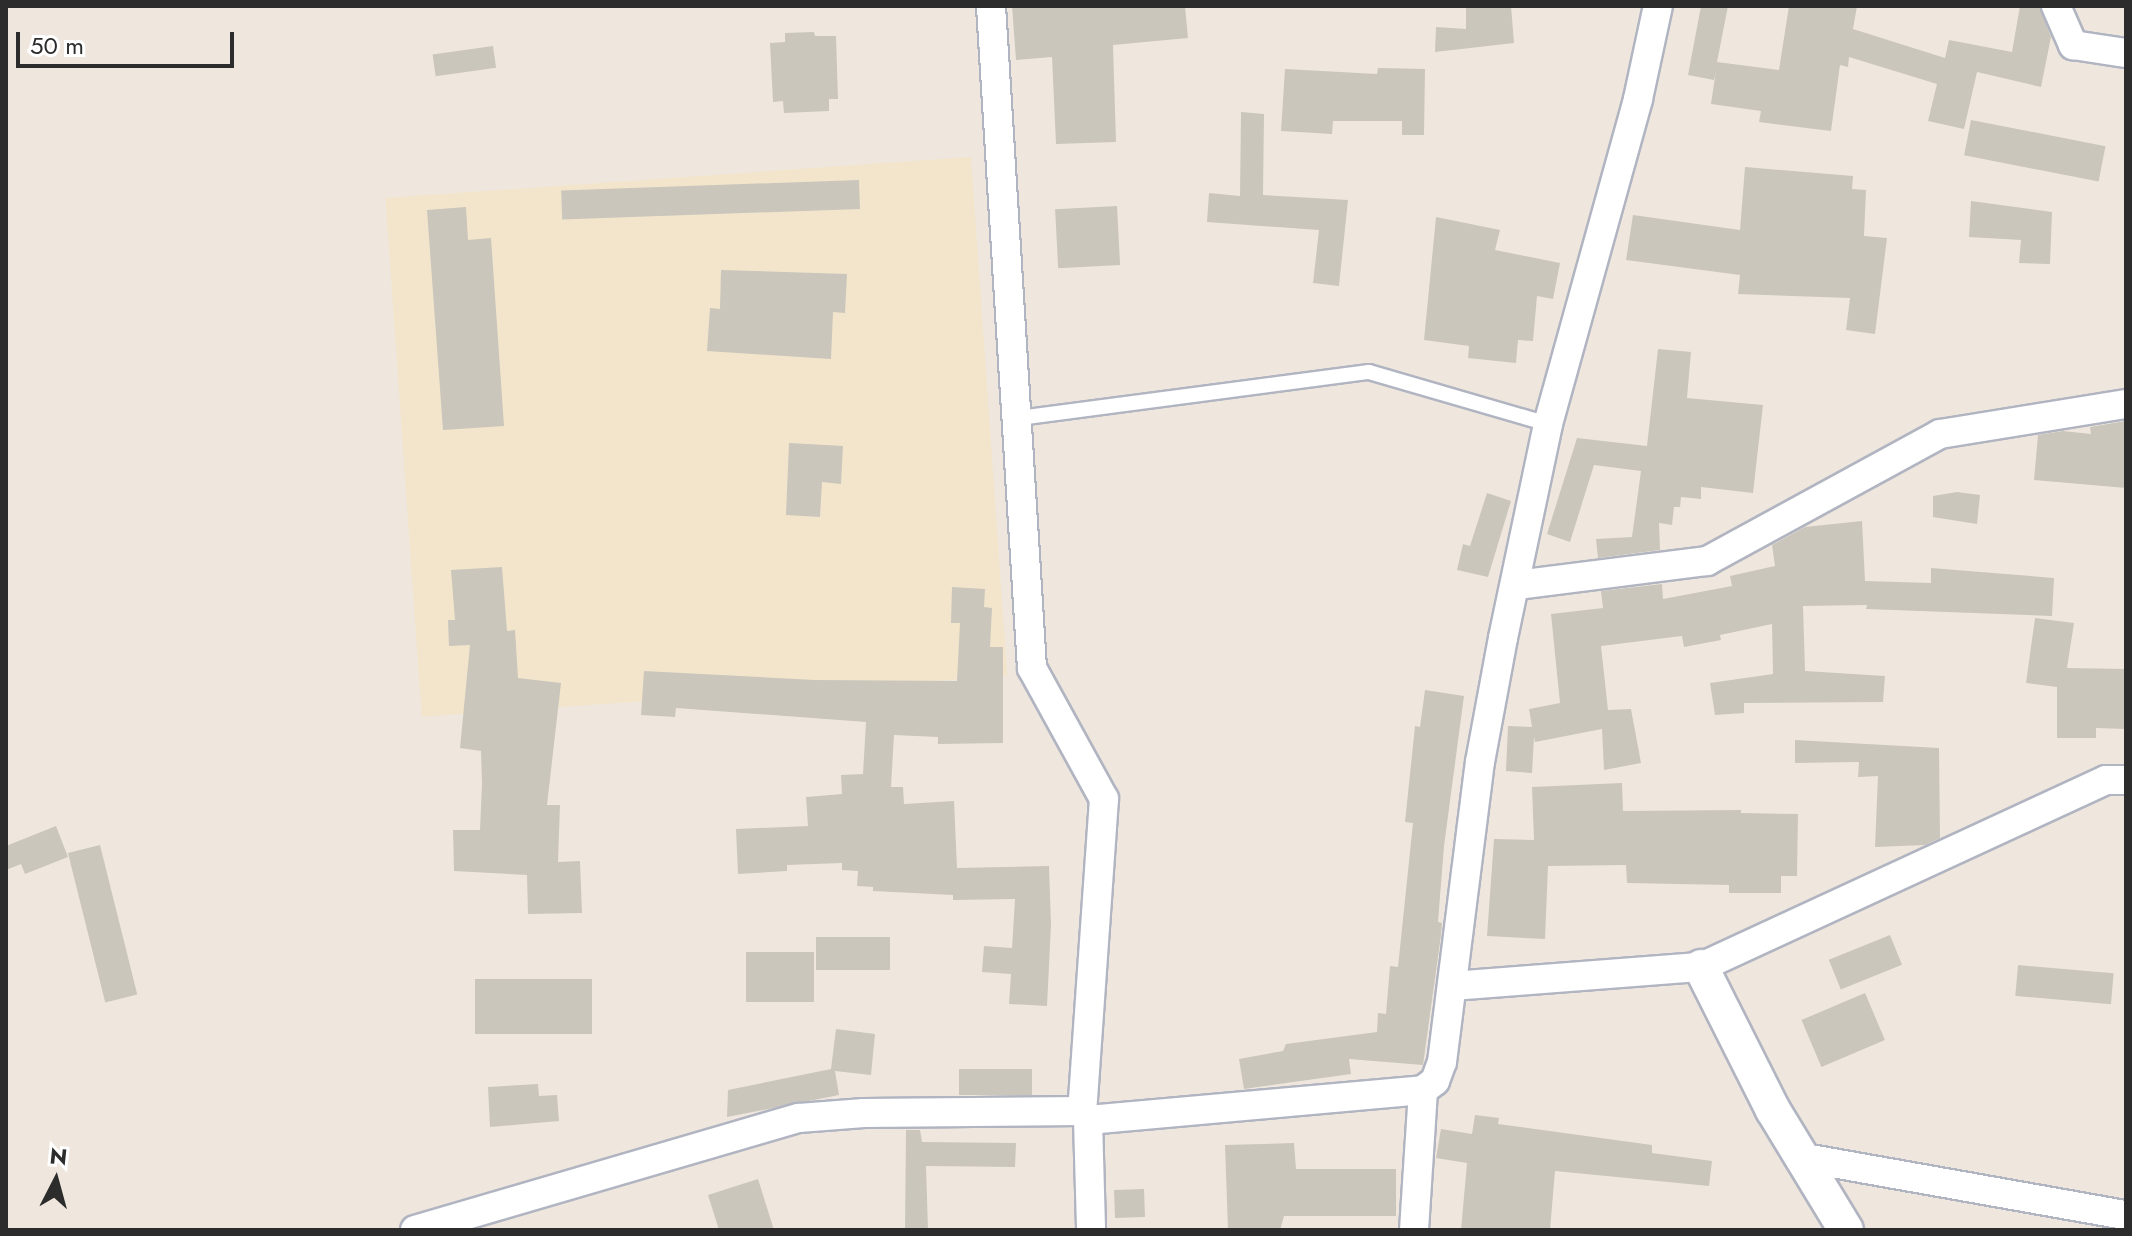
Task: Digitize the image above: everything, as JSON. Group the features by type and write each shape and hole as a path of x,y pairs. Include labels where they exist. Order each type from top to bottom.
{"street":[{"path":"991,6 1019,418 1032,668 1104,799 1085,1115 1091,1230"},
{"path":"415,1230 799,1118 864,1113 1085,1115 1423,1090 1435,1081 1442,1062 1480,762 1503,638 1517,585 1548,424 1638,99 1658,6"},
{"path":"2056,6 2073,45 2126,53"},
{"path":"1517,585 1707,561 1940,434 2126,404"},
{"path":"1453,986 1701,967 2106,780 2126,780"},
{"path":"1701,967 1799,1157 1846,1230"},
{"path":"1414,1230 1423,1090"},
{"path":"1799,1157 2126,1215"}],"lane":[{"path":"1019,418 1369,372 1548,424"}],"shaded area":[{"path":"971,157 1007,676 422,717 385,198"}],"building":[{"path":"1012,6 1185,6 1188,38 1113,45 1116,142 1056,144 1052,57 1016,60"},
{"path":"1466,6 1511,6 1514,43 1435,52 1436,27 1466,29"},
{"path":"1701,6 1728,6 1717,62 1779,70 1789,6 1857,6 1853,29 1945,58 1949,40 2012,52 2020,6 2039,6 2051,37 2041,87 1977,72 1964,129 1928,121 1937,84 1849,57 1848,67 1840,65 1831,131 1759,122 1761,111 1711,104 1716,70 1714,80 1688,75"},
{"path":"814,32 815,36 836,36 838,99 829,99 829,111 784,113 783,101 773,102 770,43 785,42 785,33"},
{"path":"493,46 496,68 436,76 433,54"},
{"path":"1378,68 1425,69 1424,135 1402,135 1402,121 1333,121 1332,134 1281,131 1285,69 1377,74"},
{"path":"1241,112 1264,114 1263,195 1348,200 1339,286 1313,283 1319,230 1207,222 1209,193 1240,196"},
{"path":"1971,120 2105,146 2099,181 1964,155"},
{"path":"1745,167 1853,176 1852,189 1866,190 1864,236 1887,238 1875,334 1846,330 1850,298 1738,294 1740,275 1626,260 1633,215 1740,230"},
{"path":"859,180 860,209 562,219 561,190"},
{"path":"1971,201 2052,212 2050,264 2019,263 2021,240 1969,237"},
{"path":"1117,206 1120,265 1058,268 1055,209"},
{"path":"466,207 468,240 491,238 504,426 443,430 427,210"},
{"path":"1436,217 1500,230 1495,250 1560,263 1553,299 1537,296 1533,341 1518,340 1516,363 1468,358 1469,346 1424,340"},
{"path":"721,270 847,274 845,313 833,312 831,359 707,351 710,308 720,309"},
{"path":"1658,349 1691,352 1687,398 1763,405 1753,493 1701,487 1701,499 1681,497 1680,507 1674,507 1672,525 1659,523 1660,550 1598,558 1596,539 1632,537 1641,471 1594,465 1570,542 1547,534 1577,438 1647,446"},
{"path":"2126,421 2126,488 2034,480 2038,435 2063,431 2091,434 2090,427"},
{"path":"789,443 843,446 841,484 822,482 820,517 786,515"},
{"path":"1957,492 1980,495 1977,524 1933,517 1933,496"},
{"path":"1487,493 1511,501 1488,577 1457,570 1463,544 1470,546"},
{"path":"1862,521 1865,581 1931,583 1931,568 2054,578 2052,616 1866,609 1867,605 1803,606 1805,671 1885,676 1883,702 1744,703 1744,713 1715,715 1710,683 1773,674 1772,624 1720,635 1721,640 1684,647 1682,636 1601,646 1608,710 1631,709 1641,763 1604,770 1602,729 1535,742 1534,737 1532,773 1506,771 1508,726 1532,727 1529,709 1560,703 1551,614 1603,608 1601,591 1662,584 1663,599 1732,586 1730,576 1775,566 1772,545 1805,527"},
{"path":"502,567 507,631 515,630 518,678 561,683 547,805 560,805 558,862 580,861 582,913 528,914 527,875 454,871 453,830 480,830 482,783 481,751 460,748 470,645 449,646 448,620 455,620 451,570"},
{"path":"952,587 985,589 984,607 992,608 990,647 1003,647 1003,743 938,744 938,737 894,735 891,787 903,787 904,804 954,801 957,868 1049,866 1051,925 1047,1006 1009,1004 1011,974 982,972 984,946 1012,948 1015,899 953,900 953,895 873,891 873,887 857,886 858,871 842,870 842,863 787,865 787,871 738,874 736,829 808,826 806,797 842,794 841,775 863,774 866,722 676,708 675,717 641,715 644,671 815,680 957,681 960,623 951,623"},
{"path":"2035,618 2074,623 2067,668 2126,669 2126,729 2096,728 2096,738 2057,738 2057,687 2026,683"},
{"path":"1425,690 1464,696 1444,846 1438,922 1442,923 1441,935 1423,1065 1349,1059 1351,1074 1244,1089 1239,1059 1283,1051 1286,1044 1377,1032 1378,1013 1386,1014 1390,966 1398,967 1413,823 1405,822 1415,726 1420,727"},
{"path":"1795,740 1939,748 1940,838 1925,845 1875,847 1878,776 1858,777 1859,762 1795,763"},
{"path":"1622,783 1623,811 1741,810 1741,813 1798,814 1797,876 1781,876 1781,893 1729,893 1729,885 1627,883 1626,865 1548,866 1545,939 1487,936 1494,839 1534,840 1532,787"},
{"path":"56,826 68,857 25,874 21,864 6,870 6,846"},
{"path":"100,845 137,994 105,1002 68,853"},
{"path":"1890,935 1902,965 1841,989 1829,960"},
{"path":"816,937 890,937 890,970 816,970"},
{"path":"746,952 814,952 814,1002 746,1002"},
{"path":"2018,965 2114,973 2111,1004 2015,996"},
{"path":"475,979 592,979 592,1034 475,1034"},
{"path":"1865,993 1885,1040 1821,1067 1801,1020"},
{"path":"836,1029 875,1034 871,1075 835,1071 839,1095 727,1117 728,1090 831,1069"},
{"path":"959,1069 1032,1069 1032,1095 959,1095"},
{"path":"538,1084 539,1096 557,1095 559,1121 490,1127 488,1087"},
{"path":"1475,1115 1499,1118 1498,1124 1652,1145 1652,1153 1712,1161 1709,1186 1555,1171 1550,1230 1461,1230 1467,1163 1436,1158 1441,1129 1472,1134"},
{"path":"906,1130 920,1130 922,1142 1016,1143 1015,1167 926,1166 928,1230 905,1230"},
{"path":"1294,1143 1296,1169 1396,1169 1396,1216 1284,1216 1280,1230 1228,1230 1225,1145"},
{"path":"758,1179 774,1230 719,1230 708,1195"},
{"path":"1144,1189 1145,1217 1115,1218 1114,1190"}]}
